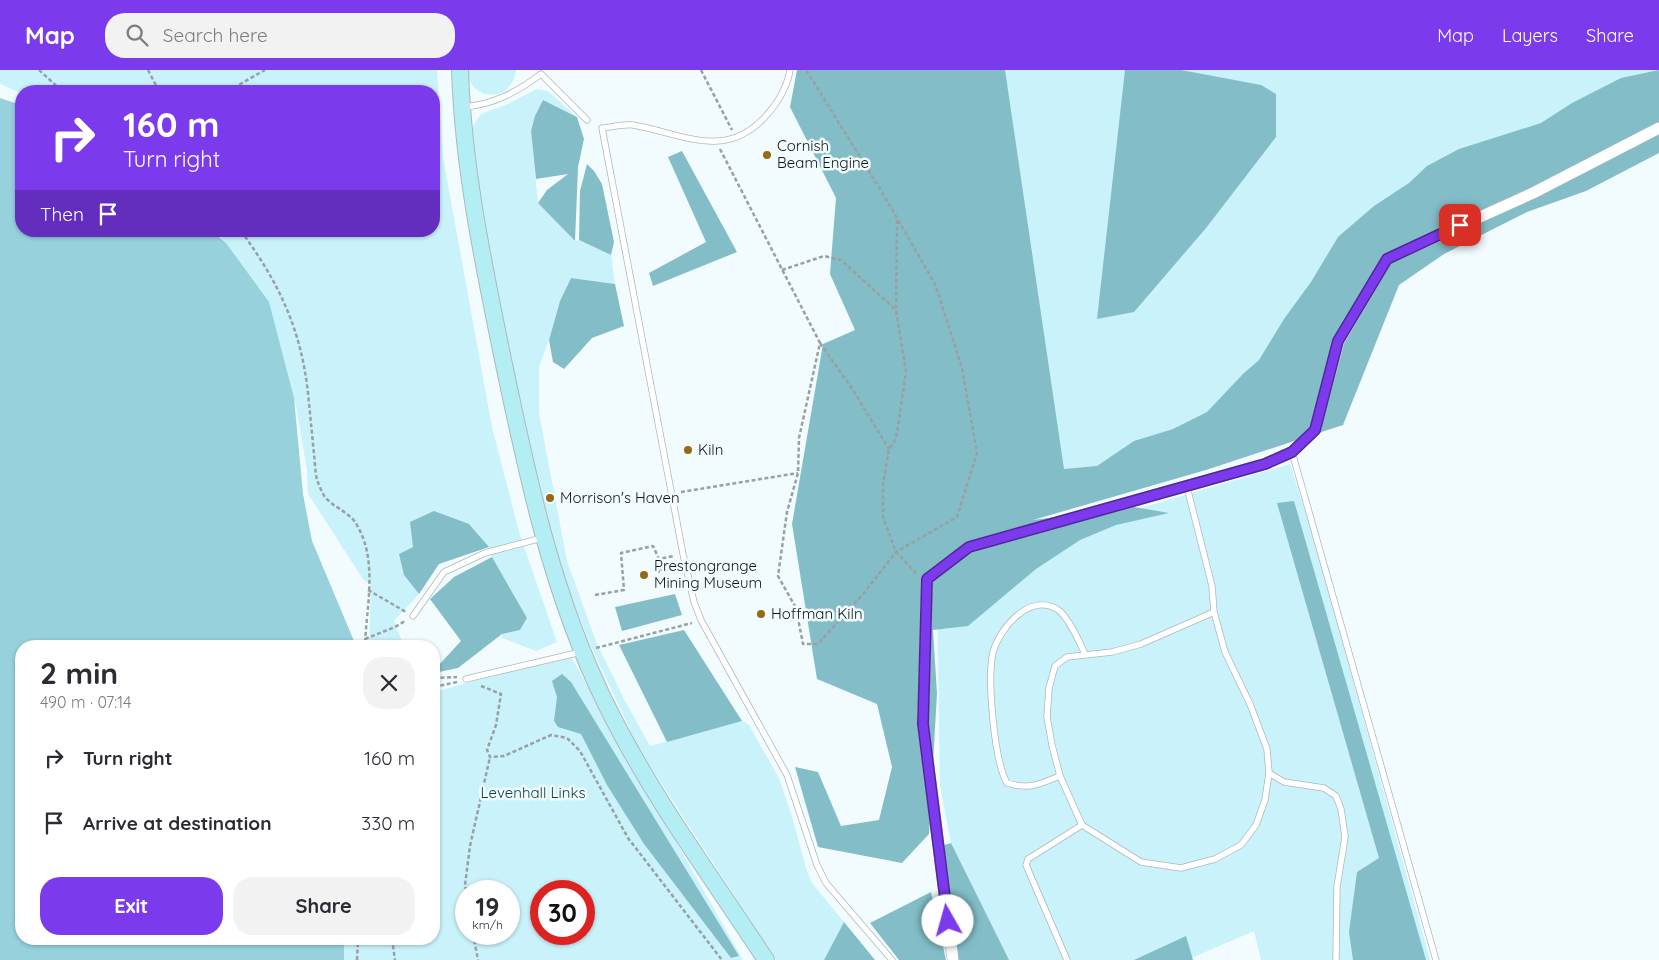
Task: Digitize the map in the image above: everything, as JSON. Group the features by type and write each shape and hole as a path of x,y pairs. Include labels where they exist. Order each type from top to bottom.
{"main road":[{"path":"460,70 466,166 475,222 516,423 544,537 561,594 606,703 640,767 675,824 766,960"}],"street":[{"path":"953,960 923,724 927,579 969,547 1187,487 1265,464 1292,452 1315,430 1338,341 1387,259 1533,193 1659,128"}],"lane":[{"path":"790,70 777,104 758,124 736,138 698,141 631,125 602,128 683,554 694,602 701,620 787,775 817,865 826,883 892,960"},
{"path":"461,107 497,101 520,90 539,72 587,120"},
{"path":"1292,452 1436,960"},
{"path":"1187,487 1212,586 1214,612 1226,652 1250,704 1267,749 1269,773 1265,800 1256,825 1241,845 1216,859 1181,868 1141,862 1082,825 1060,776 1047,717 1048,688 1055,666 1067,656 1112,652 1141,644 1214,612"},
{"path":"413,616 444,572 485,554 544,537"},
{"path":"1060,776 1040,784 1022,787 1007,783 1002,774 993,721 990,670 994,650 1003,631 1021,612 1038,604 1057,609 1069,623 1085,654"},
{"path":"466,679 583,651"},
{"path":"1269,773 1284,782 1324,788 1336,796 1341,809 1345,836 1337,887 1336,960"},
{"path":"1067,960 1026,865 1028,859 1082,825"}],"path":[{"path":"39,70 55,85"},
{"path":"148,70 156,85"},
{"path":"239,85 265,70"},
{"path":"701,70 736,138"},
{"path":"806,70 935,284 962,368 977,453 957,517 896,552 863,594 818,644 803,644 796,608 778,576 787,512 798,473 799,438 820,343"},
{"path":"716,141 820,343 853,390 889,450"},
{"path":"897,219 896,310 906,372 896,439 889,450 883,484 883,517 896,552 915,573"},
{"path":"246,237 284,300 297,333 306,377 317,478 324,497 349,514 358,527 369,563 368,590 368,613 365,639 394,627 413,616 368,590"},
{"path":"782,270 824,256 841,260 896,310"},
{"path":"672,494 798,473"},
{"path":"595,595 624,590 621,553 653,546 662,571 656,572"},
{"path":"659,559 683,554"},
{"path":"583,651 701,620"},
{"path":"440,677 453,676 466,679 501,694 496,724 487,750 490,757 470,846 466,880"},
{"path":"440,686 466,679"},
{"path":"490,757 504,756 551,736 567,738 580,751 628,838 722,960"},
{"path":"357,960 358,945"},
{"path":"393,945 395,960"},
{"path":"476,945 478,960"}],"green space":[{"path":"0,70 437,70 438,85 15,85 15,90 0,84"},
{"path":"466,70 516,70 513,81 507,89 491,95 475,89 469,81"},
{"path":"1005,70 1659,70 1461,203 1277,439 1028,522"},
{"path":"537,89 548,91 577,117 543,100 531,131 538,203 575,241 579,240 611,255 615,284 571,278 560,301 539,367 539,413 567,561 597,644 650,746 742,721 749,725 779,778 812,883 844,922 824,960 776,960 639,749 590,644 570,593 552,535 533,459 486,241 471,133 481,114 508,104"},
{"path":"440,114 443,157 492,427 519,532 557,642 536,651 502,638 502,634 520,630 527,618 492,557 489,547 469,524 413,547 404,575 419,594 394,621 402,640 369,640 371,586 363,579 308,494 307,470 296,406 264,297 221,237 440,237"},
{"path":"1290,464 1315,542 1430,960 1261,960 1254,931 1187,960 1001,960 951,843 940,786 937,585 964,560"},
{"name":"Levenhall Links","path":"570,655 743,960 341,960 342,945 440,945 440,690"}],"shaded area":[{"path":"797,70 1005,70 1064,469 1097,466 1134,441 1173,429 1207,412 1259,360 1284,319 1311,282 1338,237 1374,206 1409,183 1427,166 1459,149 1541,123 1572,103 1621,78 1659,70 1659,153 1586,191 1527,212 1444,254 1399,285 1343,425 1206,470 1033,520 1134,507 1169,513 1116,525 1080,540 1036,569 968,626 933,630 937,693 929,834 902,863 818,847 795,767 818,772 841,826 879,820 892,767 877,704 817,679 792,524 823,344 855,330 830,274 836,198 790,107"},
{"path":"1125,70 1181,70 1261,85 1276,94 1276,137 1206,228 1134,312 1097,319"},
{"path":"0,98 15,103 15,237 219,237 226,243 269,302 294,398 303,494 312,541 354,640 15,640 15,945 344,945 344,960 0,960"},
{"path":"543,100 577,117 584,139 578,167 575,241 538,203 547,190 568,174 536,179 531,131 535,116"},
{"path":"682,151 737,252 653,286 649,273 706,242 668,157"},
{"path":"587,164 602,184 614,242 611,255 579,240 580,191"},
{"path":"571,278 615,284 624,326 592,338 564,369 553,362 549,340 560,301"},
{"path":"1294,501 1426,960 1353,960 1349,932 1357,872 1379,858 1277,503"},
{"path":"434,511 469,524 489,547 439,564 419,594 404,575 399,554 413,547 410,522"},
{"path":"492,557 527,618 520,630 502,634 458,668 440,672 440,664 461,641 430,599 454,577"},
{"path":"675,594 682,615 622,631 615,607"},
{"path":"684,630 742,721 667,742 619,645"},
{"path":"562,674 571,682 739,956 731,958 644,844 607,785 581,734 558,727 554,721 557,697 552,681"},
{"path":"951,843 1009,960 957,960 941,846"},
{"path":"931,892 946,960 899,960 870,923"},
{"path":"844,922 875,960 824,960"},
{"path":"1186,936 1193,960 1134,960"}],"place":[{"name":"Cornish Beam Engine","path":"767,155"},
{"name":"Kiln","path":"688,450"},
{"name":"Morrison's Haven","path":"550,498"},
{"name":"Prestongrange Mining Museum","path":"644,575"},
{"name":"Hoffman Kiln","path":"761,614"}],"route":[{"path":"948,921 923,724 927,579 969,547 1187,487 1265,464 1292,452 1315,430 1338,341 1387,259 1460,225"}]}
